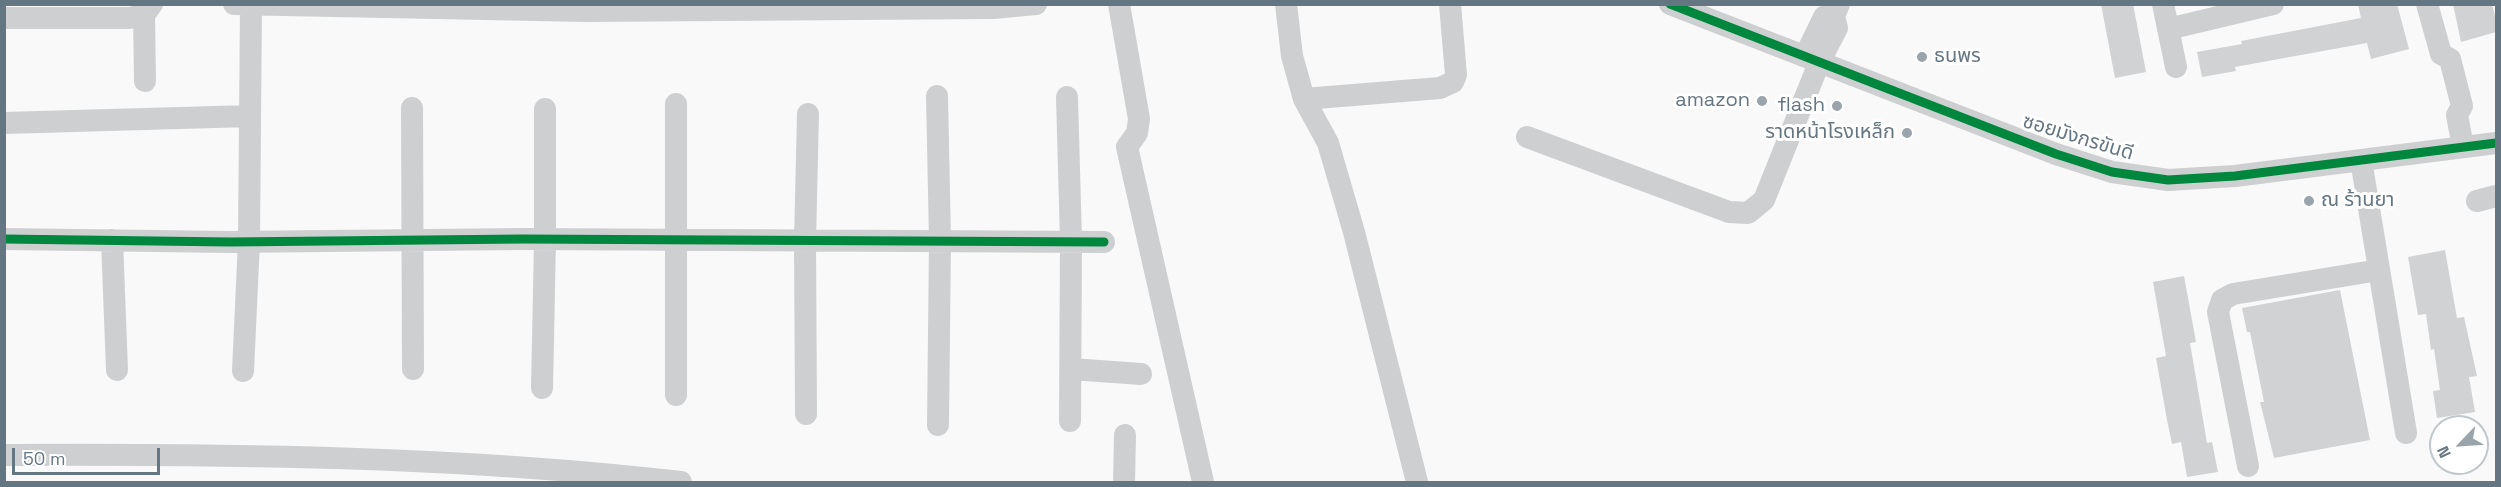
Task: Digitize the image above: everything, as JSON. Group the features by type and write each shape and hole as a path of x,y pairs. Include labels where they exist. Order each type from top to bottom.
{"street":[{"path":"234,4 539,7 1036,4"},
{"path":"1119,4 1139,119 1137,133 1127,147 1203,483"},
{"path":"1286,4 1292,56 1304,99 1328,143 1417,483"},
{"path":"1304,99 1440,88 1453,82 1456,75 1450,4"},
{"name":"ซอยมังกรขันดี","path":"1670,4 2056,154 2112,172 2168,180 2235,176 2496,143"},
{"path":"2163,4 2176,67"},
{"path":"2168,29 2273,4"},
{"path":"2427,4 2441,54 2450,59 2462,106 2457,115 2463,147"},
{"path":"243,371 249,241 251,5"},
{"path":"4,18 129,18 148,10 145,81"},
{"path":"1527,137 1729,212 1748,213 1764,200 1824,17 1837,10"},
{"path":"937,96 940,240 938,424"},
{"path":"1067,97 1071,241 1070,421"},
{"path":"675,104 676,395"},
{"path":"412,108 413,369"},
{"path":"542,388 545,109"},
{"path":"806,414 808,114"},
{"path":"4,123 250,116"},
{"path":"2361,160 2406,433"},
{"path":"4,239 1104,242"},
{"path":"112,240 117,370"},
{"path":"2248,466 2218,312 2222,300 2233,294 2379,270"},
{"path":"1071,369 1141,374"},
{"path":"1124,483 1125,435"},
{"path":"4,454 177,453 308,457 581,471 681,483"}],"building":[{"path":"2101,4 2133,4 2146,72 2115,78"},
{"path":"2358,4 2397,4 2409,49 2371,59 2367,43 2235,67 2236,71 2202,77 2197,52 2242,44 2241,41 2361,18"},
{"path":"2453,4 2492,4 2496,32 2461,42"},
{"path":"2445,250 2457,318 2464,317 2477,376 2469,377 2475,412 2437,415 2433,391 2440,390 2434,349 2431,350 2426,314 2418,315 2408,257"},
{"path":"2184,276 2196,342 2190,343 2207,443 2212,442 2218,472 2187,477 2181,442 2172,444 2156,358 2166,356 2153,282"},
{"path":"2340,290 2370,440 2274,458 2260,402 2264,402 2250,332 2247,332 2242,308"}],"cycle path":[{"path":"1670,4 2056,154 2112,172 2168,180 2235,176 2496,143"},
{"path":"4,239 230,242 522,239 1104,242"}],"place":[{"name":"ธนพร","path":"1922,57"},
{"name":"amazon","path":"1762,101"},
{"name":"flash","path":"1837,106"},
{"name":"ราดหน้าโรงเหล็ก","path":"1907,133"},
{"name":"ณ ร้านยา","path":"2309,201"}]}
